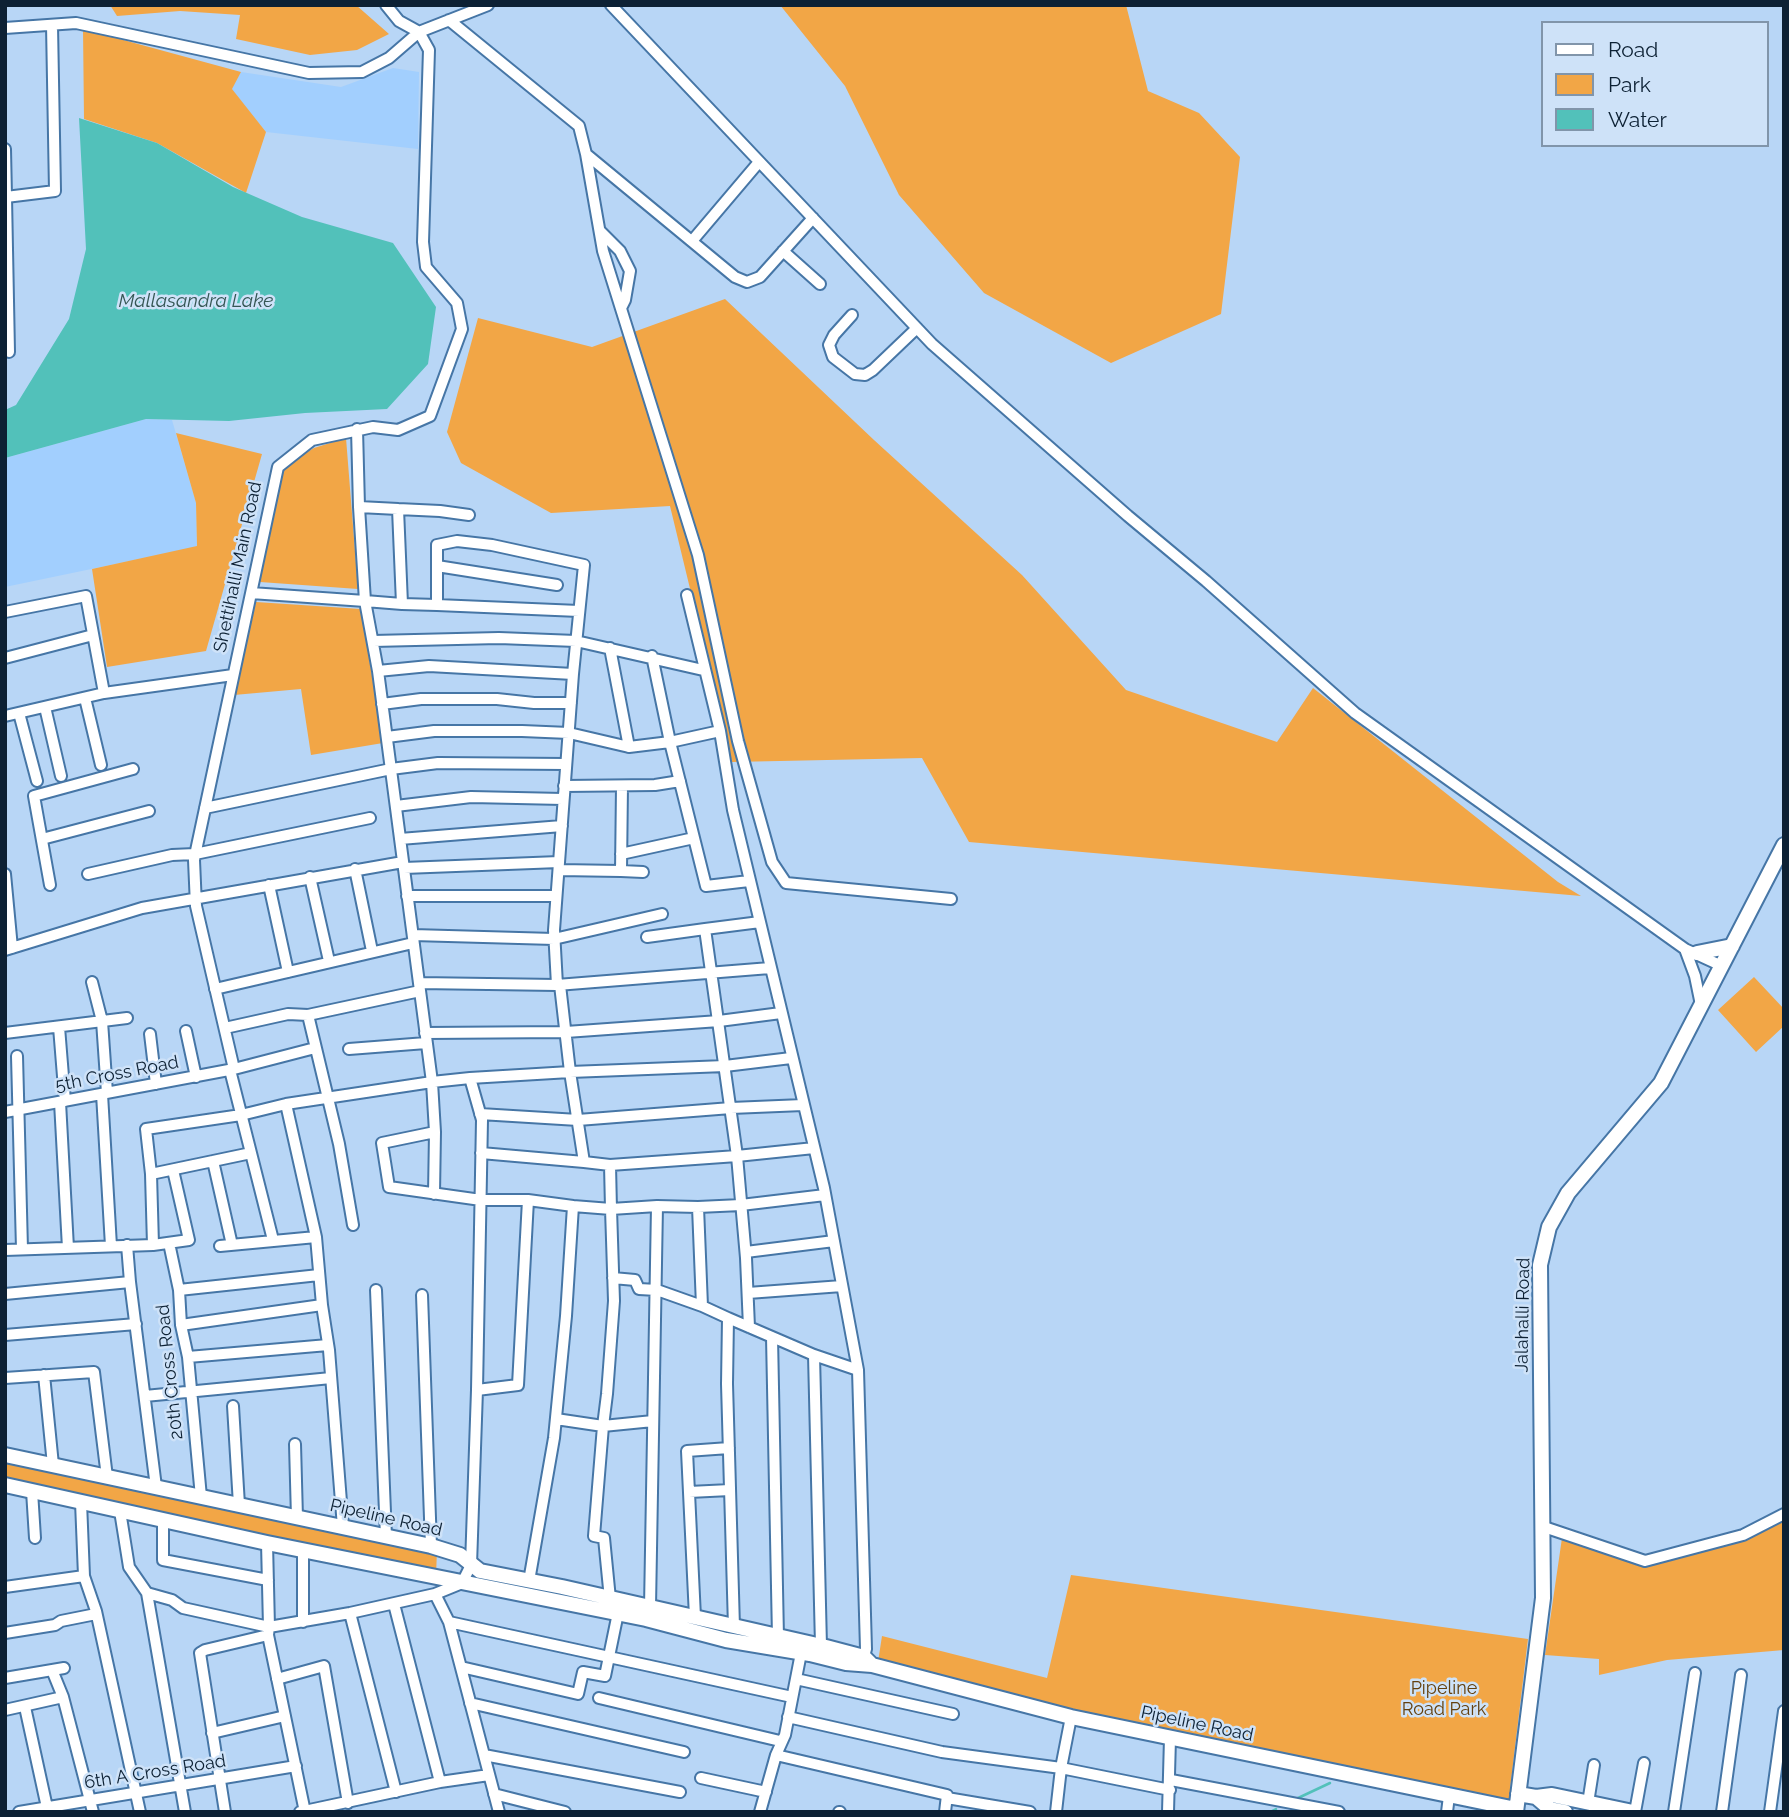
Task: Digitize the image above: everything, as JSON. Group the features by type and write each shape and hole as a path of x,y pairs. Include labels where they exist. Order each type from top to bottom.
{"main road":[{"name":"Jalahalli Road","path":"1516,1811 1543,1598 1540,1265 1549,1227 1568,1193 1661,1083 1784,845"},
{"path":"1690,951 1732,946"},
{"name":"Pipeline Road","path":"5,1455 431,1546 460,1555 480,1571 529,1581 616,1605 646,1619 726,1640 866,1662"},
{"name":"Pipeline Road","path":"5,1485 463,1583 616,1605 650,1607 821,1646 866,1662 1071,1717 1516,1811"},
{"path":"1518,1794 1536,1797 1552,1795 1634,1812"},
{"path":"1536,1797 1550,1809 1565,1812"}],"street":[{"path":"386,5 399,21 419,32"},
{"path":"5,28 75,23 309,73 362,72 389,58 419,32 488,5"},
{"path":"611,5 932,344 1107,498 1355,712 1690,951 1722,966"},
{"path":"449,20 579,126 603,251 698,555 738,741 772,862 786,883 951,899"},
{"path":"6,197 55,191 52,25"},
{"name":"Shettihalli Main Road","path":"273,1240 241,1115 225,1028 195,897 195,854 278,467 312,440 373,427 398,430 430,416 462,329 457,303 426,267 423,242 429,50 419,32"},
{"path":"5,149 9,352"},
{"path":"586,153 735,277 747,282 760,277 813,218"},
{"path":"692,241 759,162"},
{"path":"600,231 620,251 630,271 621,308"},
{"path":"783,251 820,284"},
{"path":"852,315 834,335 829,345 833,357 855,374 865,375 873,370 917,328"},
{"path":"357,429 365,601 378,671 432,1082 435,1132 434,1194"},
{"path":"359,507 440,510 469,515"},
{"path":"398,509 402,604"},
{"path":"437,605 437,545 457,541 492,545 584,565 564,786 554,939 558,985 584,1162"},
{"path":"437,566 557,585"},
{"path":"251,593 402,604 579,611"},
{"path":"687,595 703,670 720,731 733,810 749,881 825,1195 858,1370 866,1662"},
{"path":"5,612 86,596 104,693"},
{"path":"5,658 93,635"},
{"path":"373,641 499,638 576,641 652,656 703,670"},
{"path":"610,648 629,747"},
{"path":"652,656 670,742 706,886 749,881"},
{"path":"378,671 429,666 573,674"},
{"path":"5,716 104,693 233,675"},
{"path":"85,698 100,765"},
{"path":"382,704 421,699 571,703"},
{"path":"45,707 61,776"},
{"path":"19,713 37,781"},
{"path":"387,737 434,731 522,731 569,733 629,747 670,742 720,731"},
{"path":"205,808 391,769 438,763 566,764"},
{"path":"50,885 34,796 133,769"},
{"path":"564,786 655,785 680,781"},
{"path":"621,871 622,786"},
{"path":"396,806 471,797 564,799"},
{"path":"42,839 149,811"},
{"path":"88,874 172,855 195,854 370,818"},
{"path":"400,839 562,826"},
{"path":"621,854 694,838"},
{"path":"5,874 9,949 142,908 355,869 403,865 559,866 643,872"},
{"path":"355,869 372,951"},
{"path":"310,877 329,961"},
{"path":"269,885 288,972"},
{"path":"407,896 556,896"},
{"path":"215,989 413,939 554,939 662,914"},
{"path":"647,937 760,922"},
{"path":"705,929 737,1156 746,1252 749,1327"},
{"path":"1690,951 1701,1005"},
{"path":"225,1028 288,1014 307,1015 419,987 558,985 712,975 771,968"},
{"path":"92,982 102,1021 111,1246"},
{"path":"349,1049 426,1038 566,1032 719,1021 781,1013"},
{"path":"307,1015 328,1097 353,1225"},
{"path":"5,1033 127,1017"},
{"path":"59,1027 68,1248"},
{"path":"186,1031 196,1077"},
{"path":"150,1034 156,1084"},
{"name":"5th Cross Road","path":"5,1112 232,1070 315,1048"},
{"path":"17,1056 22,1249"},
{"path":"153,1245 151,1174 146,1129 432,1082 570,1072 725,1066 792,1058"},
{"path":"225,1812 200,1653 303,1622 435,1594 463,1583 471,1565 481,1153 480,1114 470,1078"},
{"path":"286,1104 316,1237 331,1378 342,1527"},
{"path":"480,1114 578,1120 803,1105"},
{"path":"435,1132 382,1143 389,1187 481,1200 528,1200 611,1209 741,1205 825,1195"},
{"path":"481,1153 610,1165 814,1148"},
{"path":"151,1174 251,1153"},
{"path":"213,1161 226,1246 316,1237"},
{"path":"461,1667 578,1694 583,1672 605,1676 616,1605 604,1538 594,1536 614,1301 610,1165"},
{"path":"5,1250 153,1245 189,1240 173,1170"},
{"path":"477,1390 518,1385 528,1200"},
{"path":"529,1581 556,1419 573,1206"},
{"path":"650,1607 657,1206"},
{"path":"698,1206 702,1306"},
{"path":"746,1252 834,1241"},
{"name":"20th Cross Road","path":"169,1243 179,1290 201,1497"},
{"path":"127,1245 156,1487"},
{"path":"179,1290 319,1275"},
{"path":"613,1278 635,1280 639,1289 657,1290 702,1306 814,1355 858,1370"},
{"path":"5,1294 130,1282"},
{"path":"748,1293 842,1286"},
{"path":"376,1290 386,1537"},
{"path":"422,1295 431,1546"},
{"path":"181,1325 322,1305"},
{"path":"728,1318 727,1384 734,1627"},
{"path":"5,1335 136,1324"},
{"path":"772,1337 778,1637"},
{"path":"187,1357 328,1345"},
{"path":"814,1355 821,1646"},
{"path":"5,1378 94,1372 107,1477"},
{"path":"44,1375 53,1465"},
{"path":"145,1396 331,1378"},
{"path":"233,1406 239,1505"},
{"path":"556,1419 603,1426 653,1421"},
{"path":"295,1444 297,1518"},
{"path":"695,1617 687,1451 729,1448"},
{"path":"689,1492 730,1490"},
{"path":"32,1491 35,1538"},
{"path":"80,1502 84,1576 96,1614 140,1812"},
{"path":"120,1511 129,1567 147,1594 185,1812"},
{"path":"1544,1527 1645,1561 1743,1535 1784,1514"},
{"path":"163,1520 163,1560 268,1580"},
{"path":"267,1543 269,1631 303,1811 440,1782 489,1775"},
{"path":"303,1550 303,1622"},
{"path":"5,1587 84,1576"},
{"path":"147,1594 172,1600 183,1608 269,1631"},
{"path":"435,1594 449,1622 499,1812"},
{"path":"394,1604 440,1782"},
{"path":"350,1613 396,1792"},
{"path":"5,1633 54,1625 96,1614"},
{"path":"449,1622 792,1698"},
{"path":"760,1812 780,1741 785,1735 801,1653"},
{"path":"277,1679 324,1666 348,1803"},
{"path":"5,1678 58,1669 93,1812"},
{"path":"1674,1812 1695,1673"},
{"path":"1723,1812 1741,1675"},
{"path":"796,1679 953,1714"},
{"path":"5,1710 63,1698"},
{"path":"599,1698 780,1741"},
{"path":"470,1703 684,1752"},
{"path":"25,1707 48,1810"},
{"path":"1770,1812 1784,1711"},
{"path":"212,1732 285,1716"},
{"path":"788,1717 942,1752 1339,1812"},
{"path":"1056,1812 1071,1717"},
{"path":"1168,1812 1170,1738"},
{"path":"484,1755 680,1792"},
{"path":"776,1755 947,1794 945,1812"},
{"path":"1634,1812 1644,1763"},
{"path":"1588,1803 1594,1765"},
{"name":"6th A Cross Road","path":"19,1812 48,1810 91,1800 296,1766"},
{"path":"701,1778 766,1791"},
{"path":"494,1794 565,1812"},
{"path":"1447,1812 1450,1796"},
{"path":"947,1798 1030,1812"}],"shaded area":[{"path":"393,68 419,72 418,149 266,132 231,89 241,72 341,87"},
{"path":"146,419 172,420 196,503 197,547 5,587 5,458"}],"green space":[{"path":"110,5 356,5 389,34 357,50 310,55 236,39 240,15 180,11 117,16"},
{"path":"780,5 1126,5 1148,91 1199,113 1240,157 1221,314 1111,363 984,293 899,195 845,86"},
{"path":"83,29 241,72 232,89 266,132 246,193 157,143 84,119"},
{"path":"725,299 1022,575 1126,690 1277,742 1313,688 1558,882 1581,896 969,842 922,758 732,762 670,506 551,513 461,463 447,432 478,318 592,347"},
{"path":"176,433 262,454 206,651 107,667 92,569 197,546 196,503"},
{"path":"346,438 358,589 260,582 281,468 314,448"},
{"path":"256,602 361,609 383,743 311,755 301,689 234,695"},
{"path":"1754,977 1784,1009 1784,1026 1756,1052 1718,1010"},
{"path":"5,1458 437,1550 436,1576 5,1483"},
{"path":"1784,1518 1784,1650 1667,1660 1599,1675 1599,1659 1545,1655 1562,1538 1642,1566 1745,1537"},
{"name":"Pipeline Road Park","path":"1071,1575 1528,1639 1510,1789 1515,1792 1513,1807 1073,1715 878,1662 882,1636 1047,1678"}],"water":[{"name":"Mallasandra Lake","path":"79,118 157,143 233,187 302,217 393,243 436,307 428,364 387,409 305,413 229,421 146,419 5,458 5,410 16,405 69,319 86,249"}],"waterway":[{"path":"1296,1799 1330,1783"},
{"path":"1270,1812 1276,1809"}]}
